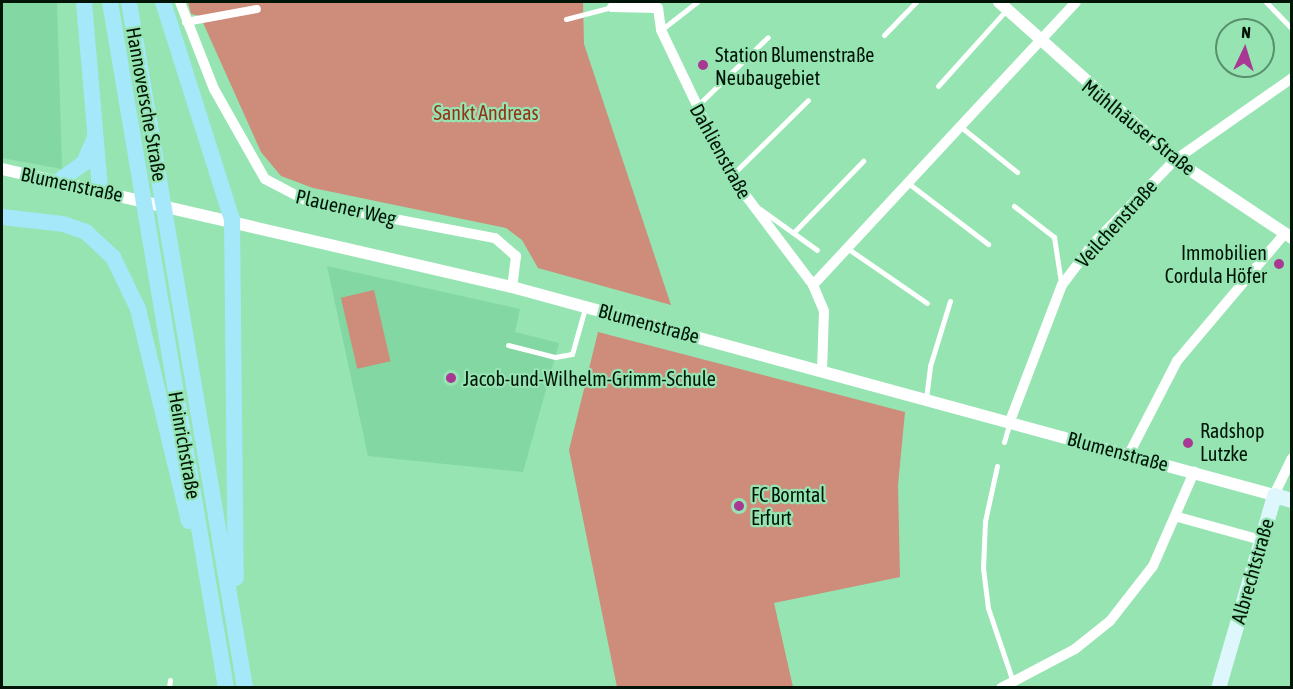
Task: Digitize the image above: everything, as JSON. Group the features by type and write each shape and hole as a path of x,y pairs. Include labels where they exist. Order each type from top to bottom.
{"highway":[{"path":"84,2 100,190"},
{"name":"Hannoversche Straße","path":"110,2 143,203"},
{"name":"Hannoversche Straße","path":"129,2 164,207"},
{"path":"163,2 232,220 234,618"},
{"path":"59,181 84,163 95,135"},
{"name":"Heinrichstraße","path":"143,203 226,687"},
{"name":"Heinrichstraße","path":"164,207 245,687"},
{"path":"2,217 63,224 86,232 113,257 138,309 189,522 201,535"}],"main road":[{"name":"Blumenstraße","path":"1274,495 1292,500"},
{"name":"Albrechtstraße","path":"1218,687 1274,495"}],"street":[{"name":"Plauener Weg","path":"180,2 214,89 265,179 311,203 495,238 516,256 512,287"},
{"path":"813,285 1076,2"},
{"name":"Mühlhäuser Straße","path":"1003,5 1041,42 1175,160 1288,236"},
{"name":"Dahlienstraße","path":"612,7 658,8 661,30 696,108 731,176 813,285 824,311 822,370"},
{"path":"186,22 257,9"},
{"name":"Veilchenstraße","path":"1010,422 1062,285 1118,213 1175,160 1292,78"},
{"name":"Blumenstraße","path":"2,169 187,209 512,287 1274,495"},
{"path":"1129,454 1178,361 1288,236"},
{"name":"Albrechtstraße","path":"1274,495 1292,458"},
{"path":"1001,687 1017,684 1075,649 1110,621 1153,566 1178,517 1194,472"},
{"path":"1178,517 1261,540"}],"lane":[{"path":"661,30 696,2"},
{"path":"884,35 916,2"},
{"path":"1266,2 1292,29"},
{"path":"938,86 1003,5"},
{"name":"Dahlienstraße","path":"566,19 612,7"},
{"path":"696,108 768,37"},
{"path":"731,176 808,100"},
{"path":"961,127 1017,172"},
{"path":"795,231 863,160"},
{"path":"908,183 988,243"},
{"path":"750,202 795,231 817,250"},
{"path":"1014,206 1054,237 1062,285"},
{"path":"847,248 927,303"},
{"path":"927,399 930,366 950,301"},
{"path":"508,345 555,357 572,354 585,306"},
{"path":"1004,442 1010,422"},
{"path":"997,466 985,521 984,576 988,608 1017,684"},
{"path":"169,687 170,680"}],"shaded area":[{"path":"2,2 57,2 62,169 2,158"},
{"name":"Jacob-und-Wilhelm-Grimm-Schule","path":"327,266 520,309 515,332 559,343 523,472 368,456"}],"green space":[{"name":"Sankt Andreas","path":"188,2 583,2 584,44 671,305 538,268 522,240 506,228 313,188 281,176 261,152 200,16 191,14"},
{"path":"374,290 390,361 357,369 341,298"},
{"name":"FC Borntal Erfurt","path":"598,332 905,412 898,485 900,577 774,603 793,687 617,687 569,450"}],"place":[{"name":"Station Blumenstraße Neubaugebiet","path":"703,65"},
{"name":"Immobilien Cordula Höfer","path":"1279,264"},
{"name":"Jacob-und-Wilhelm-Grimm-Schule","path":"451,378"},
{"name":"Radshop Lutzke","path":"1188,443"},
{"name":"FC Borntal Erfurt","path":"739,506"}]}
